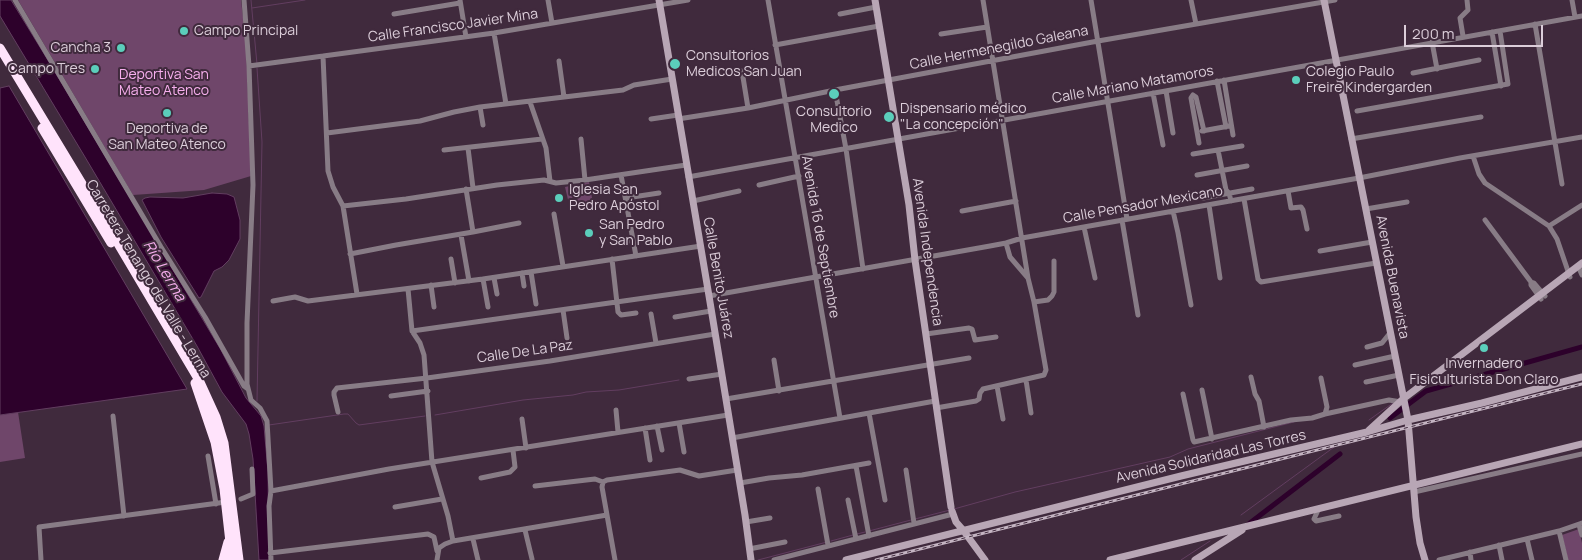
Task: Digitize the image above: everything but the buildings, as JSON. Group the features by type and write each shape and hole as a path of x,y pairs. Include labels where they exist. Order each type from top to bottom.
{"highway":[{"path":"0,48 102,215 200,382 216,417 224,443 239,560"},
{"name":"Carretera Tenango del Valle - Lerma","path":"0,60 195,384 215,442 224,489 232,560"},
{"path":"223,560 230,532"}],"main road":[{"name":"Avenida Buenavista","path":"1324,1 1408,420 1420,544 1425,560"},
{"name":"Calle Benito Juárez","path":"659,2 701,246 751,560"},
{"name":"Avenida Independencia","path":"875,4 899,139 952,511 958,526 985,560"},
{"path":"1367,432 1569,275 1581,268"},
{"name":"Avenida Solidaridad Las Torres","path":"846,560 1582,377"},
{"path":"1110,560 1319,508 1414,488 1582,444"},
{"path":"1195,560 1248,526"}],"street":[{"path":"15,0 205,317 244,386 248,389"},
{"path":"244,0 252,65 253,185 247,323 248,389 252,400 263,412 267,421 271,491 269,506 271,560"},
{"path":"548,0 552,23"},
{"name":"Calle Francisco Javier Mina","path":"252,65 466,37 552,23 659,2 688,0"},
{"name":"Avenida 16 de Septiembre","path":"768,0 835,380 840,418"},
{"path":"732,438 869,413 977,400 983,389 1044,375 1046,370 1028,278 983,0"},
{"path":"1091,0 1138,315"},
{"path":"1191,0 1196,24"},
{"name":"Calle Hermenegildo Galeana","path":"651,119 748,108 1098,41 1335,0"},
{"path":"1463,36 1460,18 1468,10 1467,0"},
{"path":"1572,0 1575,17"},
{"path":"394,14 460,2 466,37"},
{"path":"840,14 875,4"},
{"name":"Calle Mariano Matamoros","path":"688,176 1582,16"},
{"path":"1535,24 1562,184"},
{"path":"775,45 879,26"},
{"path":"941,34 987,28"},
{"path":"1357,111 1508,85 1500,31"},
{"path":"494,32 506,104"},
{"path":"1492,32 1501,86"},
{"path":"1432,42 1436,68"},
{"path":"323,56 328,171 343,206 357,294"},
{"path":"1413,73 1480,60"},
{"path":"1497,62 1505,60"},
{"path":"559,61 564,97"},
{"path":"742,72 748,108"},
{"path":"326,133 420,121 454,112 506,104 623,90 632,85 672,79"},
{"path":"1224,80 1226,91 1225,108"},
{"path":"1217,81 1233,136"},
{"path":"836,90 863,269"},
{"path":"1166,91 1174,133"},
{"path":"1219,92 1226,91"},
{"path":"1153,93 1163,145"},
{"path":"530,102 546,148 550,181"},
{"path":"480,108 483,125"},
{"path":"1199,143 1197,114 1204,131"},
{"path":"1351,139 1481,117"},
{"path":"1197,132 1229,126"},
{"name":"Calle Pensador Mexicano","path":"412,331 616,302 708,293 817,278 1006,243 1022,238 1582,137"},
{"path":"446,142 446,150 542,139"},
{"path":"582,139 585,180"},
{"path":"1193,154 1242,146"},
{"path":"468,148 473,188"},
{"path":"1218,150 1228,201"},
{"path":"1473,156 1478,174 1485,183 1548,226 1557,239 1569,275"},
{"path":"343,206 406,199 497,185 585,180 686,165"},
{"path":"1197,176 1247,166"},
{"path":"621,174 636,256"},
{"path":"759,185 799,176"},
{"path":"466,189 473,232"},
{"path":"1202,198 1226,192 1252,189"},
{"path":"692,201 739,191"},
{"path":"1288,191 1291,208 1301,207 1303,210 1307,229"},
{"path":"626,198 659,193"},
{"path":"1244,198 1258,279 1261,282 1376,263"},
{"path":"962,211 1016,201"},
{"path":"1366,209 1407,202"},
{"path":"1209,205 1220,278"},
{"path":"1548,226 1582,205"},
{"path":"1173,211 1191,305"},
{"path":"554,214 563,266"},
{"path":"1485,220 1542,296"},
{"path":"350,254 519,223"},
{"path":"1084,227 1095,278"},
{"path":"461,234 469,281"},
{"path":"619,243 633,240"},
{"path":"1320,251 1372,242"},
{"path":"1006,243 1010,257 1028,278"},
{"path":"273,301 294,297 308,301 494,278 701,246"},
{"path":"451,259 455,283"},
{"path":"612,259 619,314 636,313"},
{"path":"1034,302 1048,300 1054,292 1054,261"},
{"path":"531,272 536,304"},
{"path":"522,274 524,286"},
{"path":"494,278 497,294"},
{"path":"483,279 488,307"},
{"path":"430,285 434,307"},
{"path":"408,288 412,331 423,350 427,378 432,462 448,516 453,542"},
{"path":"563,310 567,338"},
{"path":"675,316 711,311"},
{"path":"651,314 656,343"},
{"path":"926,334 969,328 972,329 975,340 996,337"},
{"path":"1367,347 1382,343 1390,333"},
{"name":"Calle De La Paz","path":"338,412 334,395 337,388 550,361 715,334"},
{"path":"1355,365 1395,356"},
{"path":"726,400 969,358"},
{"path":"774,360 779,390"},
{"path":"689,379 722,374"},
{"path":"1366,382 1399,375"},
{"path":"1251,377 1255,394 1259,401 1264,427"},
{"path":"1321,378 1327,407 1325,414"},
{"path":"1026,380 1031,413"},
{"path":"997,386 1004,419"},
{"path":"1202,390 1212,438"},
{"path":"391,396 428,391"},
{"path":"1184,394 1193,441 1195,442 1389,400 1404,403"},
{"path":"616,410 618,432"},
{"path":"869,413 884,500"},
{"path":"271,491 350,475 728,415"},
{"path":"113,416 124,516"},
{"path":"522,419 526,448"},
{"path":"679,423 684,452"},
{"path":"657,426 662,450"},
{"path":"645,428 650,460"},
{"path":"481,478 510,472 515,466 513,450"},
{"path":"1414,488 1582,454"},
{"path":"208,456 216,504"},
{"path":"740,483 802,475 869,463"},
{"path":"856,466 868,533"},
{"path":"242,499 253,494 252,469"},
{"path":"535,486 595,479 602,482 680,470 699,476 737,470"},
{"path":"906,470 914,520"},
{"path":"602,482 615,560"},
{"path":"818,489 828,544"},
{"path":"395,508 442,499"},
{"path":"848,500 855,536"},
{"path":"41,560 39,527 226,502"},
{"path":"1319,508 1314,519 1315,521 1339,516"},
{"path":"774,560 855,536 952,511"},
{"path":"437,552 441,546 453,542 607,515"},
{"path":"746,522 770,518"},
{"path":"1439,560 1581,524 1582,535"},
{"path":"525,530 532,559"},
{"path":"1559,531 1566,560"},
{"path":"270,553 431,534 434,538 437,560"},
{"path":"473,539 478,560"},
{"path":"1527,539 1532,560"},
{"path":"749,549 785,542"},
{"path":"1499,545 1502,560"},
{"path":"1470,552 1471,560"}],"green space":[{"name":"Deportiva de San Mateo Atenco","path":"18,0 241,0 246,43 251,176 204,190 133,195"},
{"path":"589,182 593,203 570,208 565,187"},
{"path":"18,412 25,458 0,462 0,415"},
{"path":"1579,529 1582,543 1582,560 1568,560 1562,535"}],"water":[{"name":"Río Lerma","path":"0,0 11,0 221,350 246,398 261,416 264,426 268,472 269,560 259,560 253,459 246,424 222,392 197,346 0,16"},
{"path":"9,86 187,389 0,415 0,88"},
{"path":"212,193 227,194 234,197 240,220 240,239 229,260 222,267 214,271 199,298 161,237 142,200 150,197 183,198"}],"waterway":[{"path":"251,0 257,64"},
{"path":"252,8 305,0"},
{"path":"257,68 262,142 257,401"},
{"path":"1390,418 1426,391 1582,347"},
{"path":"435,415 523,400 619,390 679,380"},
{"path":"1369,420 1393,403"},
{"path":"269,425 344,414 348,414 359,425 425,416"},
{"path":"954,509 1015,492 1170,457 1188,449 1294,422"},
{"path":"1241,515 1341,442"},
{"path":"1246,526 1340,454"},
{"path":"915,519 950,510"},
{"path":"869,531 911,520"},
{"path":"857,534 865,532"},
{"path":"831,541 853,535"},
{"path":"1181,560 1210,541"},
{"path":"758,560 827,542"}],"railway":[{"path":"876,560 1582,384"}],"place":[{"name":"Campo Principal","path":"184,31"},
{"name":"Cancha 3","path":"121,48"},
{"name":"Consultorios Medicos San Juan","path":"675,64"},
{"name":"Campo Tres","path":"95,69"},
{"name":"Colegio Paulo Freire Kindergarden","path":"1296,80"},
{"name":"Consultorio Medico","path":"834,94"},
{"name":"Deportiva de San Mateo Atenco","path":"167,113"},
{"name":"Dispensario médico \"La concepción\"","path":"889,117"},
{"name":"Iglesia San Pedro Apóstol","path":"559,198"},
{"name":"San Pedro y San Pablo","path":"589,233"},
{"name":"Invernadero Fisiculturista Don Claro","path":"1484,348"}],"park label":[{"name":"Deportiva San Mateo Atenco","path":"164,84"}]}
